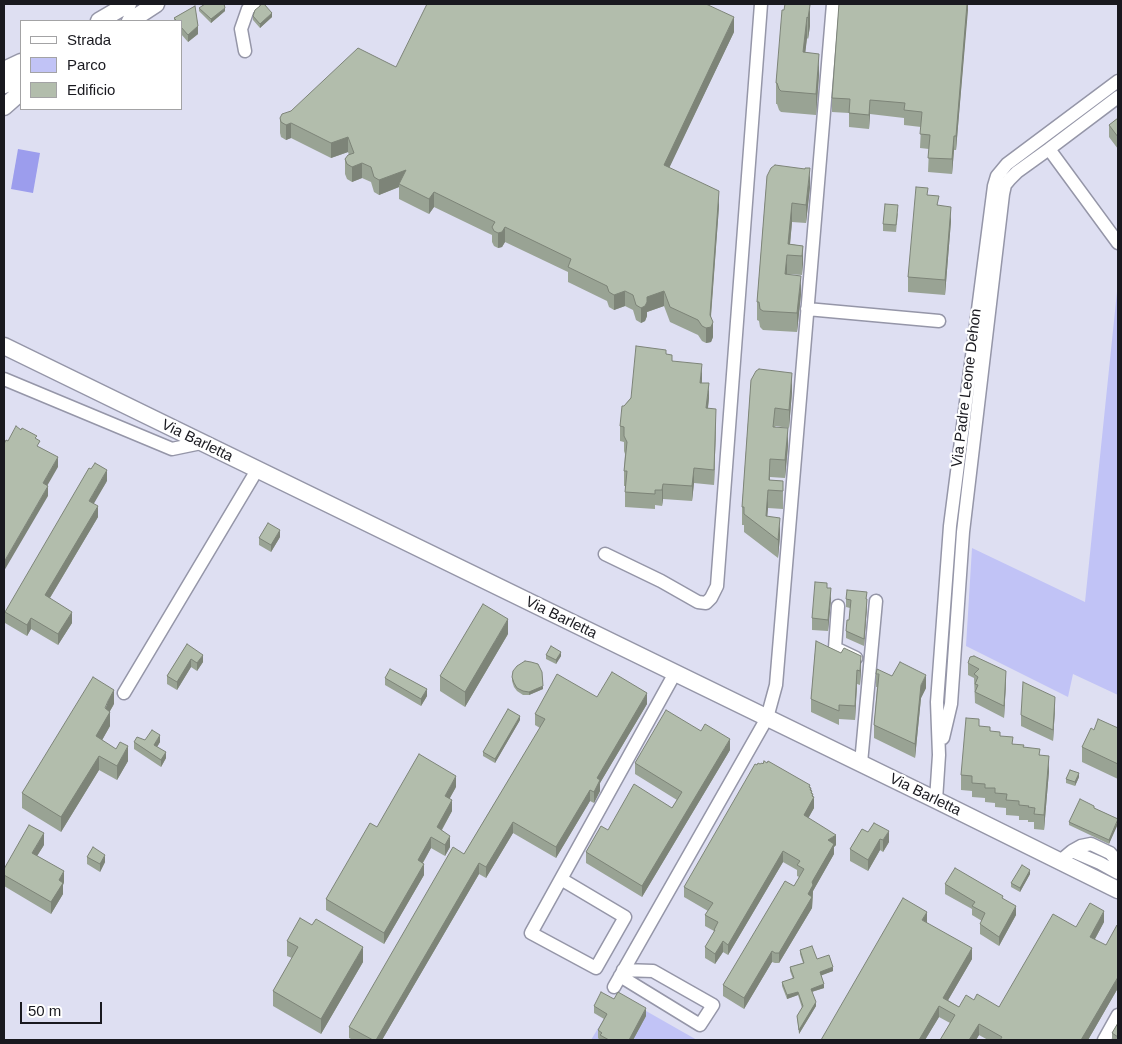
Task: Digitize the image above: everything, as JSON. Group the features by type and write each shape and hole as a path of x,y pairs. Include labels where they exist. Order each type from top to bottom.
{"main road":[{"path":"101,20 128,4"},
{"path":"132,20 156,4"},
{"path":"145,20 160,4"},
{"path":"4,60 20,53"},
{"path":"4,70 20,62"},
{"path":"4,85 20,78"},
{"path":"4,107 20,93"},
{"path":"4,337 85,378 106,396"},
{"name":"Via Barletta","path":"4,346 936,800 1066,856 1118,890"}],"street":[{"path":"245,52 242,29 248,9 254,4"},
{"path":"605,554 661,581 698,602 706,603 717,586 761,4"},
{"path":"619,978 767,718 776,685 833,4"},
{"name":"Via Padre Leone Dehon","path":"936,800 939,755 937,702 950,526 994,186 997,176 1007,164 1118,81"},
{"name":"Via Padre Leone Dehon","path":"939,755 951,704 964,532 1005,185 1017,172 1118,97"},
{"path":"1049,149 1116,236"},
{"path":"807,310 939,321"},
{"path":"4,379 172,449 201,443"},
{"path":"124,693 258,470"},
{"path":"861,763 876,601"},
{"path":"838,606 835,648 870,665"},
{"path":"561,879 625,917 596,968 531,933 675,673"},
{"path":"1066,856 1081,846 1091,844 1110,853 1118,862"},
{"path":"1066,856 1100,863 1118,873"},
{"path":"653,971 713,1005 700,1025 619,978 653,971"},
{"path":"1104,1040 1118,1015"}],"green space":[{"path":"1118,282 1118,695 1073,674 1068,697 966,646 972,548 1085,602"},
{"path":"618,995 697,1040 591,1040"}],"shaded area":[{"path":"18,149 40,153 33,193 11,189"}],"building":[{"path":"205,4 224,4 225,8 211,19 199,8"},
{"path":"261,4 264,4 272,13 260,24 253,16 255,10"},
{"path":"427,4 706,4 734,17 664,165 719,191 710,315 713,322 711,327 706,328 698,320 670,307 664,291 647,297 645,306 641,308 636,305 633,295 625,291 614,295 609,292 607,286 568,267 571,259 505,227 502,232 498,233 492,227 495,222 434,192 429,199 399,184 406,170 379,180 374,177 371,167 362,163 352,167 347,164 345,159 348,155 354,153 348,137 331,143 291,123 286,125 281,122 282,114 291,111 358,48 396,67"},
{"path":"785,4 810,5 803,52 819,54 816,94 781,91 776,83 782,10 784,10"},
{"path":"839,4 967,4 956,136 954,136 952,159 928,158 930,135 920,134 922,112 904,110 905,103 870,100 869,115 849,113 850,99 832,98"},
{"path":"195,6 198,26 188,35 182,28 182,20 174,18"},
{"path":"1118,118 1118,137 1109,125"},
{"path":"775,165 810,168 806,205 792,203 788,244 803,246 802,256 787,255 785,274 801,276 797,313 763,311 760,309 759,302 757,302 767,176"},
{"path":"916,187 928,188 927,195 939,196 937,205 951,207 945,280 908,277"},
{"path":"885,204 898,205 896,225 883,224"},
{"path":"636,346 666,350 666,354 672,355 672,361 702,364 700,383 709,383 706,408 716,409 714,470 694,468 692,486 663,484 662,490 655,490 655,494 625,492 627,471 624,471 627,442 624,436 624,427 620,426 622,406 631,398"},
{"path":"759,369 792,373 789,410 775,408 773,427 788,428 785,460 770,459 769,480 783,481 783,491 768,490 766,516 780,518 778,540 744,514 744,507 742,507 751,380"},
{"path":"16,426 37,436 35,438 40,441 37,446 58,457 43,483 48,486 4,562 4,444 6,440 8,441"},
{"path":"95,463 107,470 89,501 98,506 45,595 72,612 58,634 31,618 27,625 5,612 89,468 91,469"},
{"path":"268,523 280,530 271,545 259,538"},
{"path":"815,582 827,583 827,588 831,588 828,620 812,618"},
{"path":"847,590 867,592 864,639 846,631 851,600 846,599"},
{"path":"483,604 508,619 465,692 440,676"},
{"path":"816,641 841,653 844,648 861,656 860,671 857,670 855,706 839,705 839,711 811,699"},
{"path":"187,644 203,655 197,663 191,659 177,682 167,676"},
{"path":"551,646 561,652 556,660 546,655"},
{"path":"974,656 1006,671 1004,706 975,692 978,685 975,684 978,677 974,674 979,669 968,663 970,657"},
{"path":"525,661 538,664 542,672 543,686 529,692 517,688 512,677 513,671 517,666"},
{"path":"900,662 926,675 921,685 915,744 874,725 879,674 876,674 877,669 892,676"},
{"path":"390,669 427,689 421,699 385,678"},
{"path":"612,672 647,693 597,778 600,780 594,792 590,790 556,847 513,822 486,867 479,863 376,1040 349,1027 453,847 464,854 545,719 535,714 557,674 597,697"},
{"path":"93,677 114,690 105,708 110,712 96,736 116,749 120,742 128,746 117,766 99,756 61,817 22,793"},
{"path":"1023,682 1055,697 1053,730 1021,715"},
{"path":"508,709 520,716 495,759 483,752"},
{"path":"666,710 701,731 705,724 730,739 642,886 586,852 601,826 608,830 634,784 672,808 682,792 635,763"},
{"path":"966,718 979,719 979,726 990,727 990,731 1000,732 1000,736 1013,737 1012,744 1040,749 1039,755 1049,756 1044,815 1034,814 1035,808 1019,805 1019,801 1006,800 1007,794 995,793 995,788 985,788 985,784 972,783 972,776 961,775"},
{"path":"1098,719 1118,728 1118,764 1082,747 1091,728 1094,730"},
{"path":"152,730 160,735 154,745 166,752 161,760 134,742 137,737 145,740"},
{"path":"419,754 456,776 445,796 452,800 437,827 450,836 445,845 431,837 418,860 424,864 384,933 326,899 370,823 377,827"},
{"path":"764,761 767,763 768,761 810,785 812,796 814,797 804,815 836,835 828,840 834,844 812,882 813,885 808,894 812,897 779,953 772,951 744,998 723,985 785,881 794,886 804,869 797,865 800,861 783,851 728,945 723,941 715,954 705,947 718,922 705,915 713,903 684,887 755,764 763,764"},
{"path":"1070,770 1079,773 1075,782 1066,779"},
{"path":"1080,799 1118,819 1109,840 1069,822"},
{"path":"874,823 889,831 883,840 880,839 868,860 850,849 862,829 868,832"},
{"path":"29,825 44,833 32,853 64,871 59,880 63,883 51,902 4,875 4,869"},
{"path":"93,847 105,855 100,864 87,857"},
{"path":"1022,865 1030,870 1020,888 1011,883"},
{"path":"955,868 1003,896 1002,898 1016,906 999,937 980,924 985,913 972,906 975,902 945,884"},
{"path":"903,898 927,912 922,920 972,948 943,998 959,1007 966,995 974,1000 977,994 999,1007 1053,914 1076,927 1090,903 1104,911 1090,937 1106,945 1118,925 1118,977 1081,1040 1000,1040 1002,1037 979,1024 969,1040 940,1040 955,1015 939,1006 919,1040 821,1040"},
{"path":"300,918 312,925 316,919 363,947 321,1019 273,991 298,947 287,941"},
{"path":"812,946 817,959 829,955 833,967 820,972 824,984 811,989 816,1002 799,1030 797,1016 803,1006 798,992 787,995 782,982 794,978 790,967 804,963 800,950"},
{"path":"601,992 614,999 618,992 646,1008 629,1040 609,1040 600,1035 602,1033 598,1030 607,1014 594,1006"},
{"path":"1118,1023 1118,1037 1112,1033"}]}
